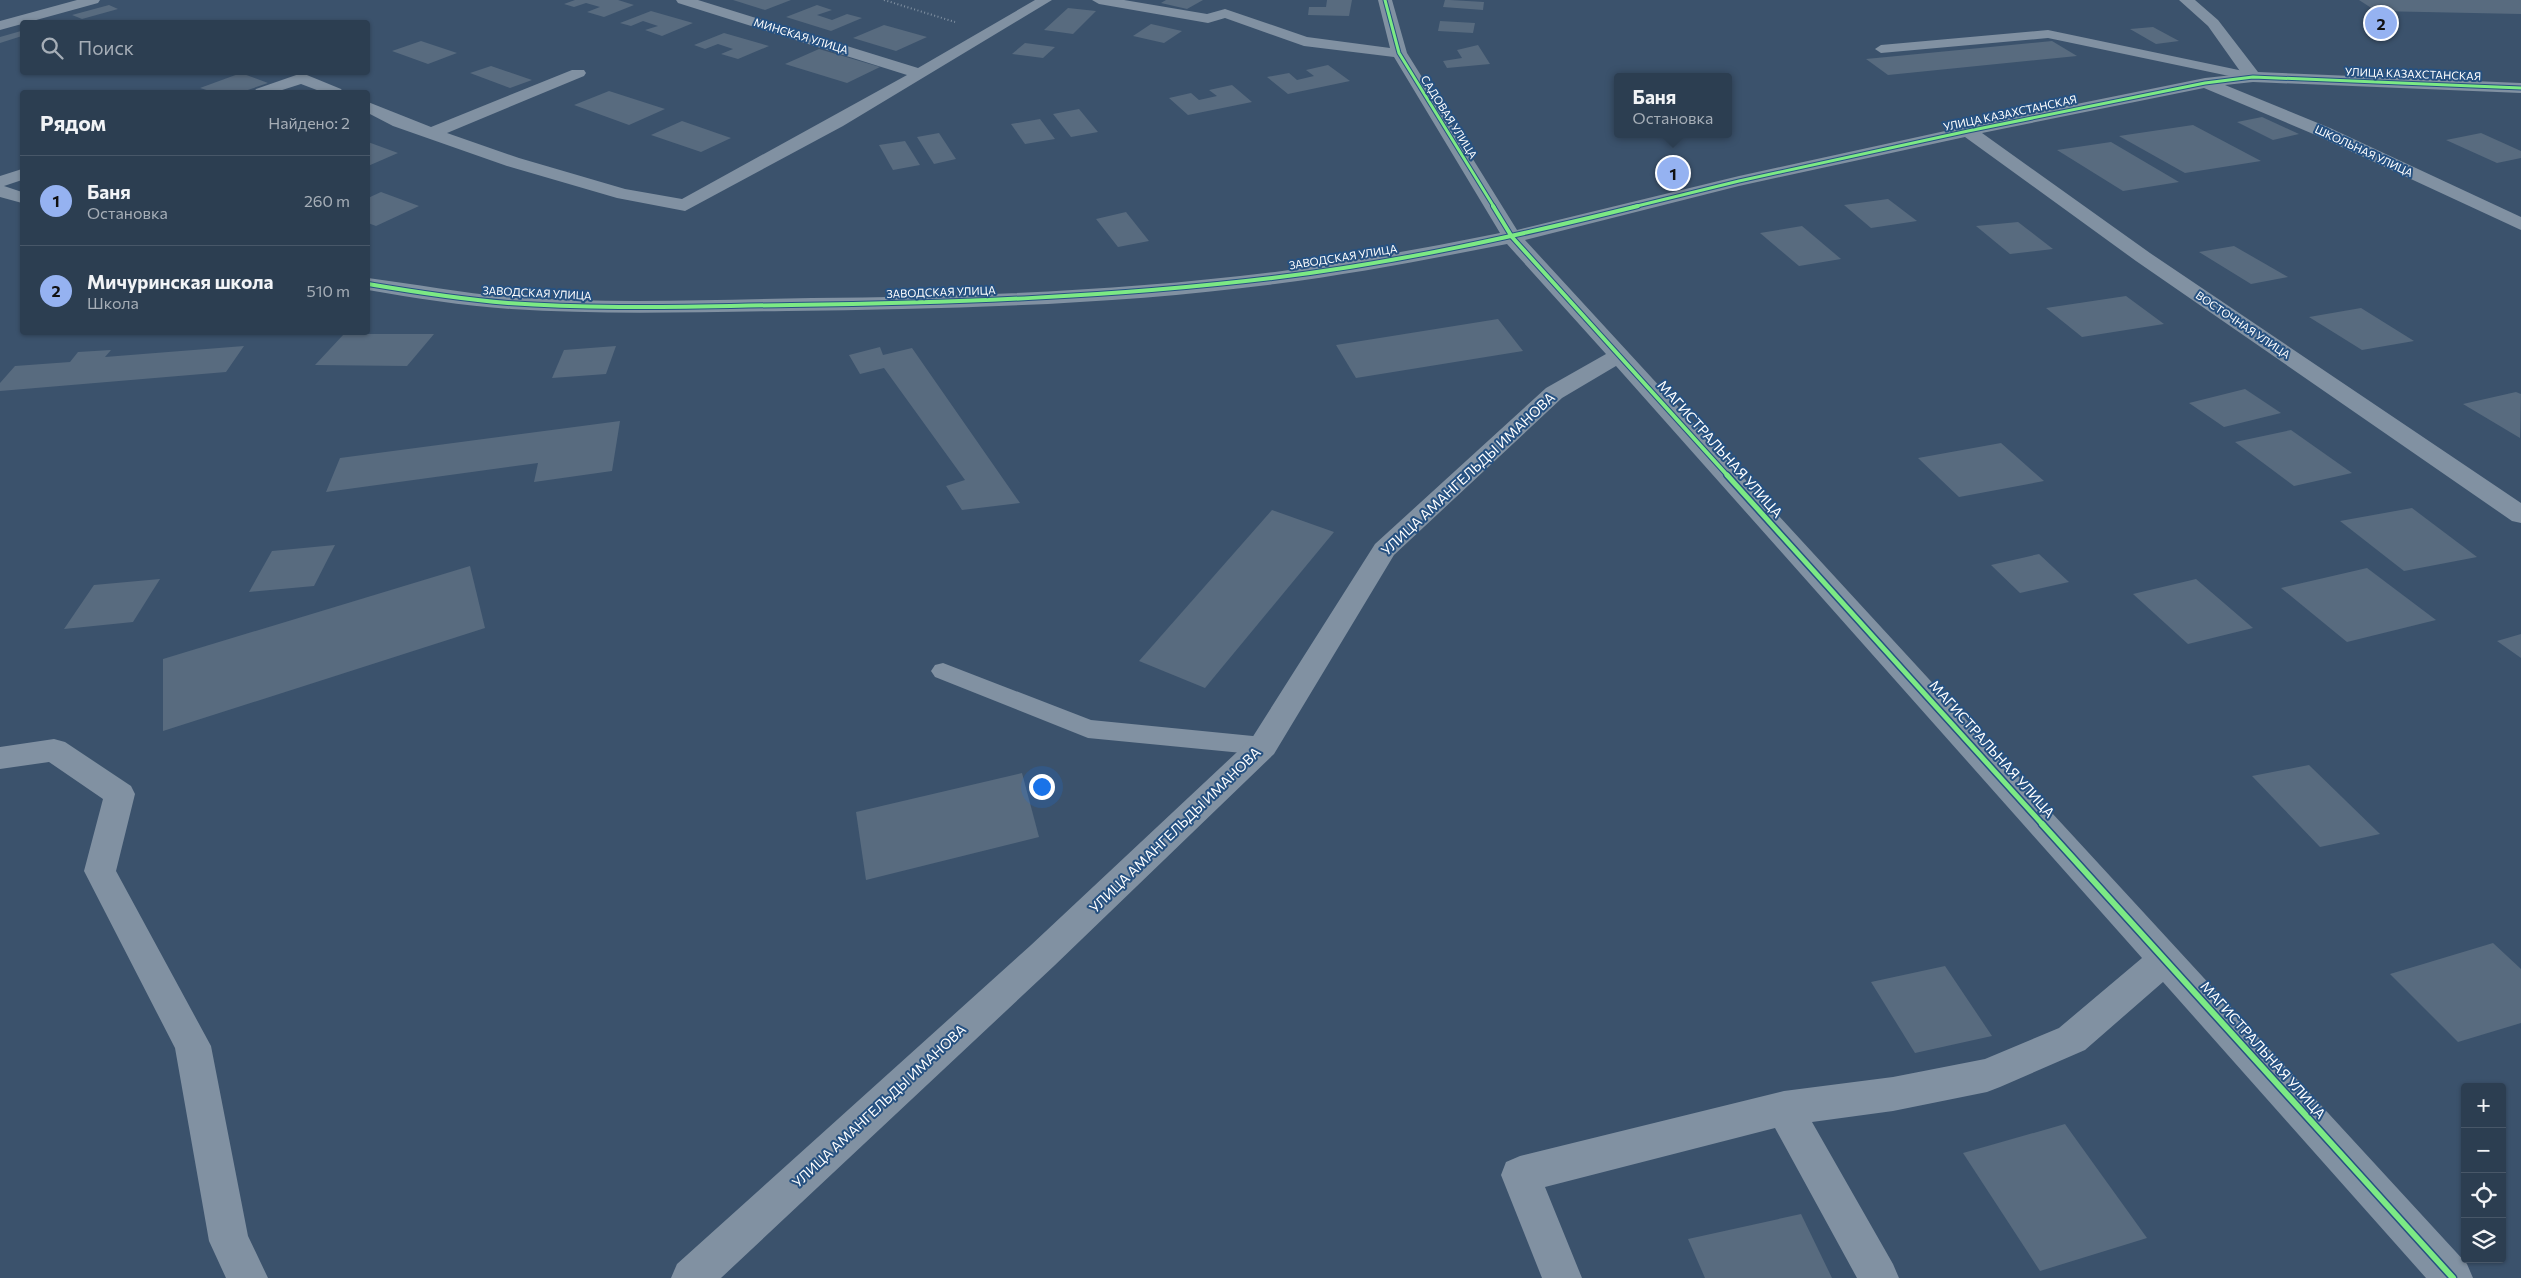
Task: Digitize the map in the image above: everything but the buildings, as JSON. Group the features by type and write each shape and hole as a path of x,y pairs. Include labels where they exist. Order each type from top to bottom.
{"street":[{"path":"21,20 93,0"},
{"name":"МИНСКАЯ УЛИЦА","path":"683,0 918,73"},
{"path":"370,108 432,133 513,162 623,194 686,205 837,122 1045,0"},
{"path":"1099,0 1180,16 1208,18 1225,13 1304,41 1399,53"},
{"name":"САДОВАЯ УЛИЦА","path":"1385,0 1399,53 1512,237"},
{"path":"2186,0 2213,23 2235,49 2254,77"},
{"path":"0,26 20,20"},
{"path":"432,133 578,73"},
{"name":"УЛИЦА КАЗАХСТАНСКАЯ","path":"1512,237 1730,183 1968,131 2206,83 2254,77 2521,88"},
{"path":"268,90 302,78 330,90"},
{"name":"ШКОЛЬНАЯ УЛИЦА","path":"2206,83 2324,132 2521,224"},
{"name":"ВОСТОЧНАЯ УЛИЦА","path":"1968,131 2143,257 2521,515"},
{"path":"0,182 20,175"},
{"path":"0,191 20,197"},
{"name":"ЗАВОДСКАЯ УЛИЦА","path":"370,284 438,296 510,303 610,307 844,305 1016,299 1148,292 1274,278 1382,262 1512,237"},
{"name":"МАГИСТРАЛЬНАЯ УЛИЦА","path":"1512,237 2166,958 2453,1278"},
{"name":"УЛИЦА АМАНГЕЛЬДЫ ИМАНОВА","path":"691,1278 1042,956 1264,746 1384,550 1554,393 1620,355"},
{"path":"0,758 54,750 120,794 100,871 193,1046 229,1242 248,1278"},
{"path":"1562,1278 1520,1175 1784,1108 1893,1094 1987,1075 2072,1038 2166,958"},
{"path":"1784,1108 1879,1278"}],"lane":[{"path":"1881,49 2048,34 2254,77"},
{"path":"943,671 1088,729 1264,746"}],"path":[{"path":"884,0 988,33"}],"cycle path":[{"path":"1385,0 1399,53 1512,237 2453,1278"},
{"path":"370,284 438,296 510,303 610,307 863,304 1016,299 1148,291 1274,278 1382,262 1512,237 1739,181 1968,131 2205,83 2253,77 2521,88"}],"place":[{"name":"Мичуринская школа","path":"2381,23"},
{"name":"Баня","path":"1673,173"}]}
